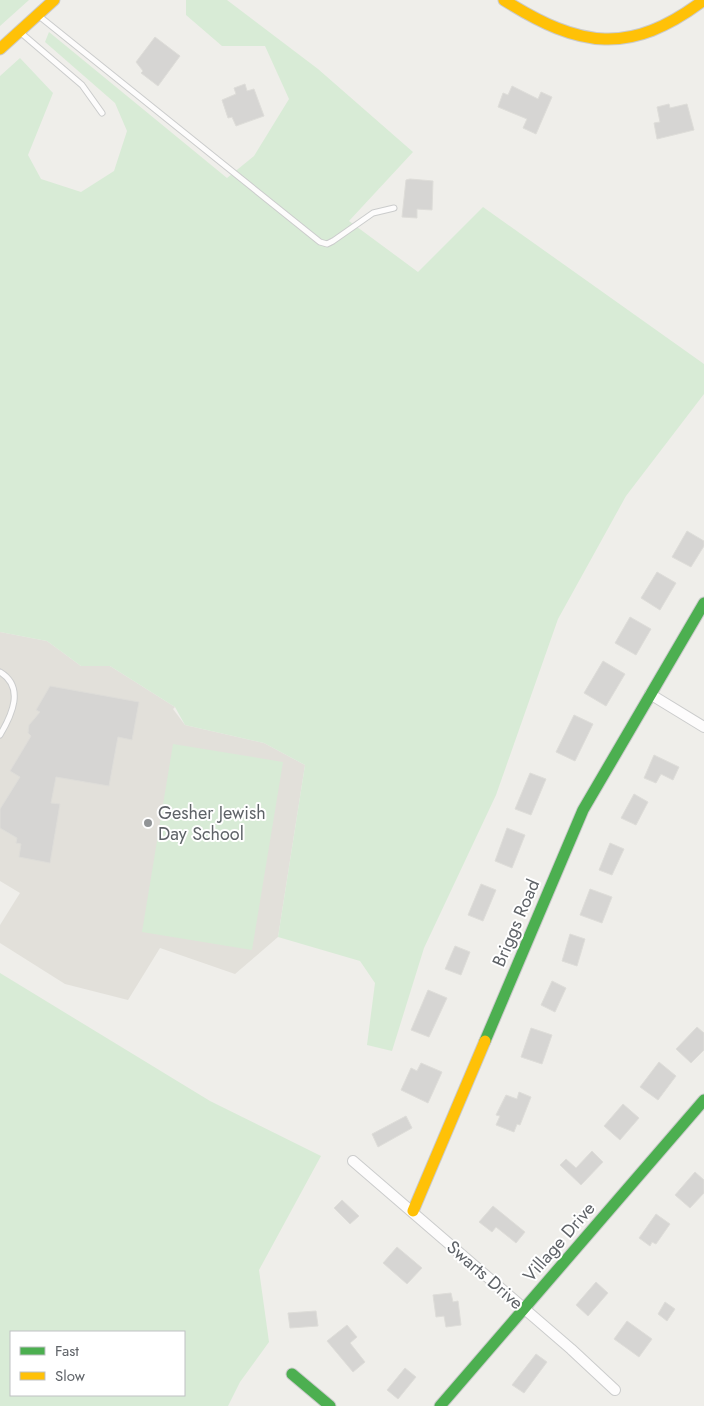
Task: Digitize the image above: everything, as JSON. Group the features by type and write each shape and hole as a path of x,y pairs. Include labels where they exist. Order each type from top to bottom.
{"street":[{"path":"0,49 54,0"},
{"path":"504,0 547,24 583,36 612,39 640,37 663,29 691,12 704,0"},
{"name":"Briggs Road","path":"413,1212 583,810 704,603"},
{"path":"650,694 704,727"},
{"name":"Village Drive","path":"440,1406 704,1100"},
{"name":"Swarts Drive","path":"353,1161 615,1390"},
{"path":"292,1374 330,1406"}],"lane":[{"path":"38,16 320,242 326,244 333,241 373,213 394,208"},
{"path":"20,32 82,85 102,113"},
{"path":"0,672 7,676 14,691 15,704 0,735"}],"shaded area":[{"name":"Gesher Jewish Day School","path":"0,632 47,641 81,666 110,666 175,707 173,709 185,725 264,743 305,765 278,937 235,974 160,948 128,1000 65,984 0,943 0,925 20,893 0,881"}],"green space":[{"path":"0,0 29,0 0,26"},
{"path":"186,0 227,0 318,69 413,152 349,221 418,272 483,207 704,364 704,394 626,496 558,619 496,795 424,948 392,1051 367,1045 375,983 360,961 278,937 305,765 264,743 185,725 175,707 110,666 81,666 47,641 0,632 0,76 20,58 53,93 28,155 41,179 81,192 114,171 127,131 115,103 45,42 49,32 227,178 254,156 289,99 265,46 222,46 186,15"},
{"path":"173,744 283,762 252,950 142,932"},
{"path":"0,973 210,1101 321,1156 259,1270 269,1342 240,1382 228,1406 0,1406"}],"building":[{"path":"155,37 180,56 158,86 141,73 143,71 136,62"},
{"path":"245,84 247,91 254,89 264,116 236,126 232,117 228,118 222,100 236,94 234,88"},
{"path":"512,86 538,99 541,92 552,97 536,134 523,128 527,119 498,107 503,93 508,95"},
{"path":"669,104 670,108 687,104 694,130 657,139 654,123 660,122 657,107"},
{"path":"406,180 433,181 432,210 417,209 417,218 402,217"},
{"path":"687,531 704,541 704,546 691,567 672,557"},
{"path":"657,572 676,583 660,610 641,598"},
{"path":"630,617 651,629 636,655 615,643"},
{"path":"603,661 625,674 606,706 584,693"},
{"path":"50,686 139,702 132,740 118,737 109,786 56,777 51,803 60,804 50,863 19,857 21,844 16,843 17,838 0,828 0,809 20,777 10,771 31,736 28,733 29,725 40,712 36,710"},
{"path":"574,715 593,724 575,761 556,752"},
{"path":"654,755 679,767 673,780 661,774 656,783 644,778"},
{"path":"530,773 546,779 531,815 515,809"},
{"path":"634,794 648,802 636,825 621,818"},
{"path":"507,828 525,835 512,868 495,861"},
{"path":"610,843 624,849 612,875 599,870"},
{"path":"481,884 496,890 483,921 468,915"},
{"path":"590,889 612,897 602,923 580,915"},
{"path":"570,934 585,939 577,966 562,961"},
{"path":"455,946 470,952 461,975 445,969"},
{"path":"552,981 566,988 555,1012 541,1005"},
{"path":"428,990 447,998 429,1037 411,1030"},
{"path":"697,1027 704,1033 704,1050 691,1063 676,1049"},
{"path":"531,1028 552,1035 542,1064 521,1057"},
{"path":"659,1062 676,1076 658,1100 640,1087"},
{"path":"421,1063 442,1072 428,1103 401,1090 411,1068 417,1071"},
{"path":"519,1092 531,1097 520,1125 517,1124 514,1132 496,1125 500,1116 496,1115 506,1095 517,1099"},
{"path":"623,1104 639,1118 620,1140 604,1126"},
{"path":"406,1116 412,1128 378,1147 372,1134"},
{"path":"592,1151 603,1162 581,1185 560,1165 566,1159 576,1168"},
{"path":"695,1172 704,1180 704,1193 690,1208 675,1195"},
{"path":"342,1200 359,1216 350,1224 334,1208"},
{"path":"493,1206 525,1232 516,1243 496,1227 492,1232 479,1222"},
{"path":"656,1214 670,1224 656,1244 652,1242 650,1246 639,1238"},
{"path":"397,1247 422,1268 407,1284 383,1263"},
{"path":"596,1282 608,1293 588,1316 576,1305"},
{"path":"451,1293 453,1302 458,1301 461,1325 446,1327 444,1316 436,1317 433,1295"},
{"path":"665,1302 675,1309 667,1321 658,1314"},
{"path":"316,1311 318,1326 290,1328 288,1313"},
{"path":"627,1321 652,1339 639,1357 614,1339"},
{"path":"347,1325 357,1337 350,1343 365,1362 353,1372 327,1341"},
{"path":"536,1354 547,1362 524,1393 512,1385"},
{"path":"405,1368 416,1377 398,1399 387,1390"}],"traffic: fast":[{"path":"485,1041 583,810 704,603"},
{"path":"440,1406 704,1100"},
{"path":"292,1374 330,1406"}],"traffic: slow":[{"path":"0,49 54,0"},
{"path":"504,0 531,16 557,28 581,36 605,39 628,37 652,30 677,18 704,0"},
{"path":"413,1211 485,1041"}],"place":[{"name":"Gesher Jewish Day School","path":"148,823"}]}
